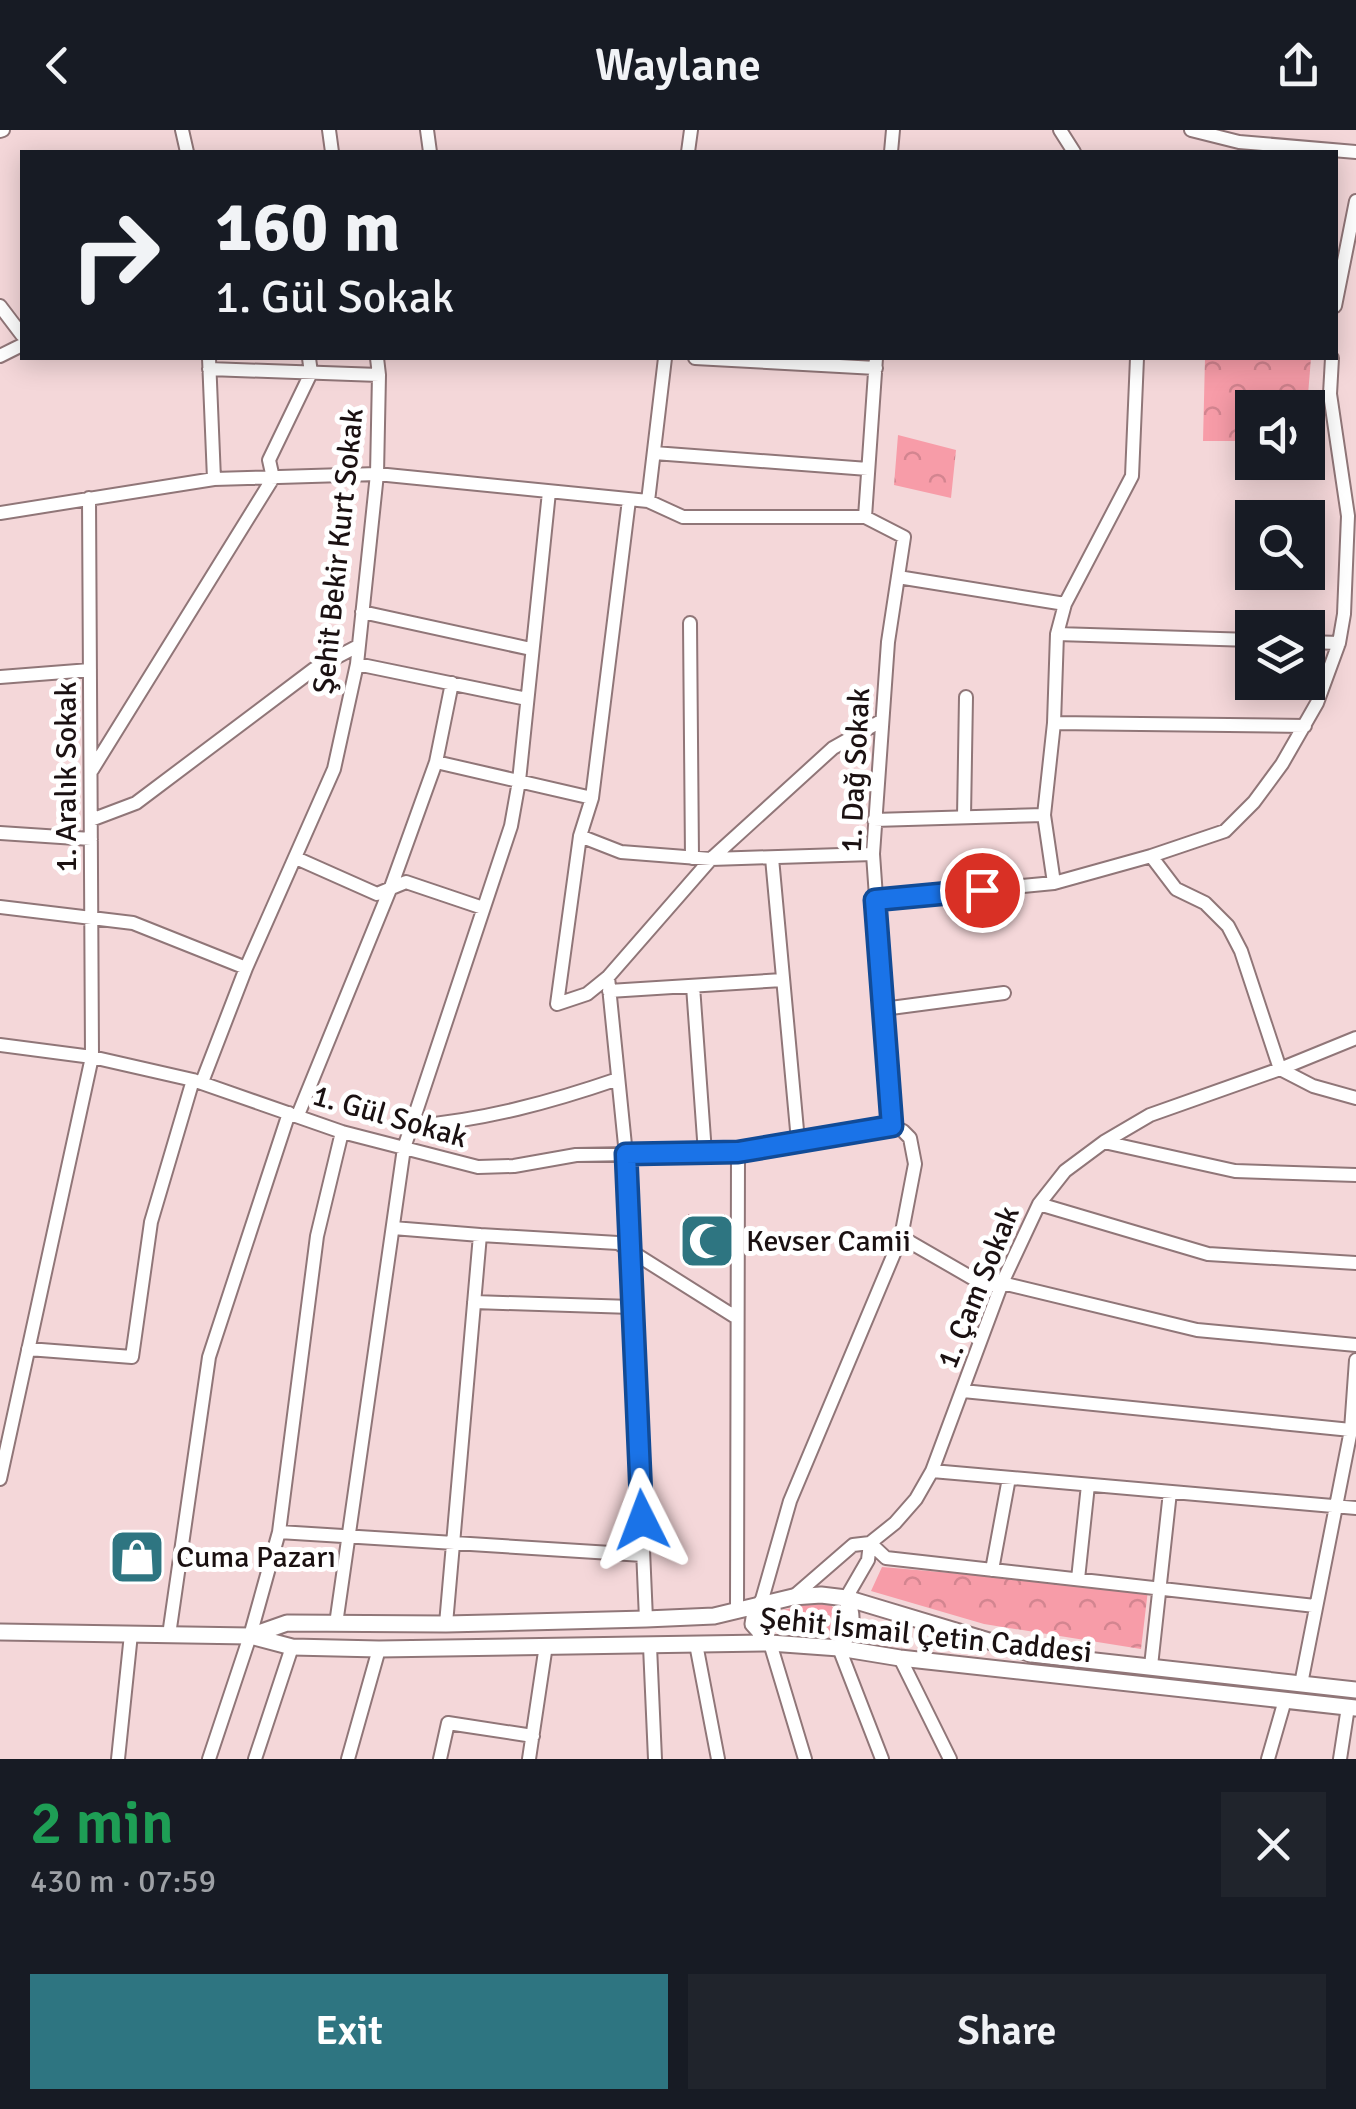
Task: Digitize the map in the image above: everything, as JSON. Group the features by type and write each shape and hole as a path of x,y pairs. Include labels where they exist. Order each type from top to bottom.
{"street":[{"path":"1192,130 1238,142 1330,150"},
{"path":"1304,130 1305,148"},
{"path":"1338,291 1356,201"},
{"path":"0,306 20,332"},
{"path":"90,772 272,478 269,460 310,372 309,360"},
{"name":"Şehit Bekir Kurt Sokak","path":"28,1349 132,1357 151,1222 198,1081 334,769 357,664 377,474 377,360"},
{"path":"648,502 665,360"},
{"path":"0,513 214,480 377,474 648,502 683,516 865,517 876,363 767,360"},
{"path":"1054,883 1044,816 1054,723 1057,634 1064,604 1132,476 1137,360"},
{"path":"875,900 1054,883 1225,831 1254,802 1305,726 1328,679 1339,643 1348,516 1330,394 1332,360"},
{"path":"214,480 209,363 379,375"},
{"path":"654,453 868,469"},
{"path":"336,1624 404,1148 511,826 549,492"},
{"name":"1. Aralık Sokak","path":"0,1479 92,1056 89,498"},
{"path":"629,500 592,798 580,836 557,1004 609,984 693,986 783,980"},
{"name":"1. Dağ Sokak","path":"865,517 904,537 888,642 873,854 892,1126"},
{"path":"898,577 1064,604"},
{"path":"362,612 531,650"},
{"path":"690,624 692,858"},
{"path":"1057,634 1235,639"},
{"path":"1325,643 1339,643"},
{"path":"91,820 136,802 314,670 358,646"},
{"path":"357,664 527,698"},
{"path":"0,677 90,670"},
{"path":"169,1635 210,1357 294,1114 392,888 436,762 452,683"},
{"path":"964,817 966,697"},
{"path":"646,1619 626,1154 609,984 712,859 833,748 881,721"},
{"path":"1054,723 1305,726"},
{"path":"436,762 592,798"},
{"path":"874,820 1044,816"},
{"path":"0,833 91,839"},
{"path":"580,836 621,852 692,858 873,854"},
{"path":"1151,856 1176,889 1204,903 1228,926 1241,951 1280,1069 1313,1086 1356,1098"},
{"path":"296,858 377,894 406,882 483,908"},
{"path":"772,858 798,1141"},
{"path":"0,908 133,923 246,968"},
{"path":"693,986 706,1152"},
{"path":"883,1009 1004,993"},
{"name":"1. Çam Sokak","path":"870,1543 896,1523 932,1472 1002,1283 1039,1204 1064,1171 1150,1115 1356,1038"},
{"name":"1. Gül Sokak","path":"0,1044 92,1056 198,1081 342,1132 478,1166 514,1166 576,1155 738,1152 892,1126"},
{"path":"414,1126 507,1113 618,1079"},
{"path":"805,1759 770,1643 752,1624 790,1501 901,1237 915,1164 910,1138 892,1126"},
{"path":"208,1759 250,1636 278,1532 317,1236 342,1132"},
{"path":"1104,1142 1235,1171 1356,1175"},
{"path":"737,1609 738,1152"},
{"path":"1039,1204 1208,1254 1356,1263"},
{"path":"393,1228 618,1243 738,1318"},
{"path":"447,1648 480,1236"},
{"path":"901,1237 986,1286 1002,1283 1197,1330 1356,1345"},
{"path":"474,1302 632,1307"},
{"path":"1268,1759 1301,1684 1351,1430 1356,1360"},
{"path":"963,1391 1351,1430"},
{"path":"932,1472 1356,1508"},
{"path":"992,1570 1009,1478"},
{"path":"1078,1580 1088,1485"},
{"path":"1150,1666 1170,1492"},
{"path":"278,1532 643,1555"},
{"path":"870,1543 886,1558 1315,1606"},
{"path":"793,1597 853,1546 870,1543"},
{"path":"870,1543 868,1560 846,1598 852,1624 838,1648 882,1759"},
{"name":"Şehit İsmail Çetin Caddesi","path":"250,1636 287,1623 446,1624 714,1616 761,1603 821,1594 1032,1654 1356,1690"},
{"name":"Şehit İsmail Çetin Caddesi","path":"0,1632 250,1636 292,1647 379,1649 770,1643 1352,1707"},
{"path":"118,1759 131,1634"},
{"path":"696,1644 718,1759"},
{"path":"529,1759 546,1645"},
{"path":"650,1646 655,1759"},
{"path":"255,1759 292,1647"},
{"path":"348,1759 379,1649"},
{"path":"900,1658 950,1759"},
{"path":"1340,1759 1352,1707"},
{"path":"440,1759 448,1723 533,1736"}],"green space":[{"path":"1205,360 1311,360 1308,390 1235,390 1235,441 1203,441"},
{"path":"898,435 956,450 951,498 894,485"},
{"path":"882,1567 1148,1590 1141,1649 984,1624 871,1591"},
{"path":"823,1601 833,1607 837,1619 826,1636 767,1630 765,1621 769,1613"}],"building":[{"name":"Kevser Camii","path":"688,1214 725,1214 726,1267 688,1267"}],"place":[{"name":"Kevser Camii","path":"707,1241"},
{"name":"Cuma Pazarı","path":"137,1557"}],"route":[{"path":"642,1520 626,1154 738,1152 892,1126 875,900 982,890"}]}
